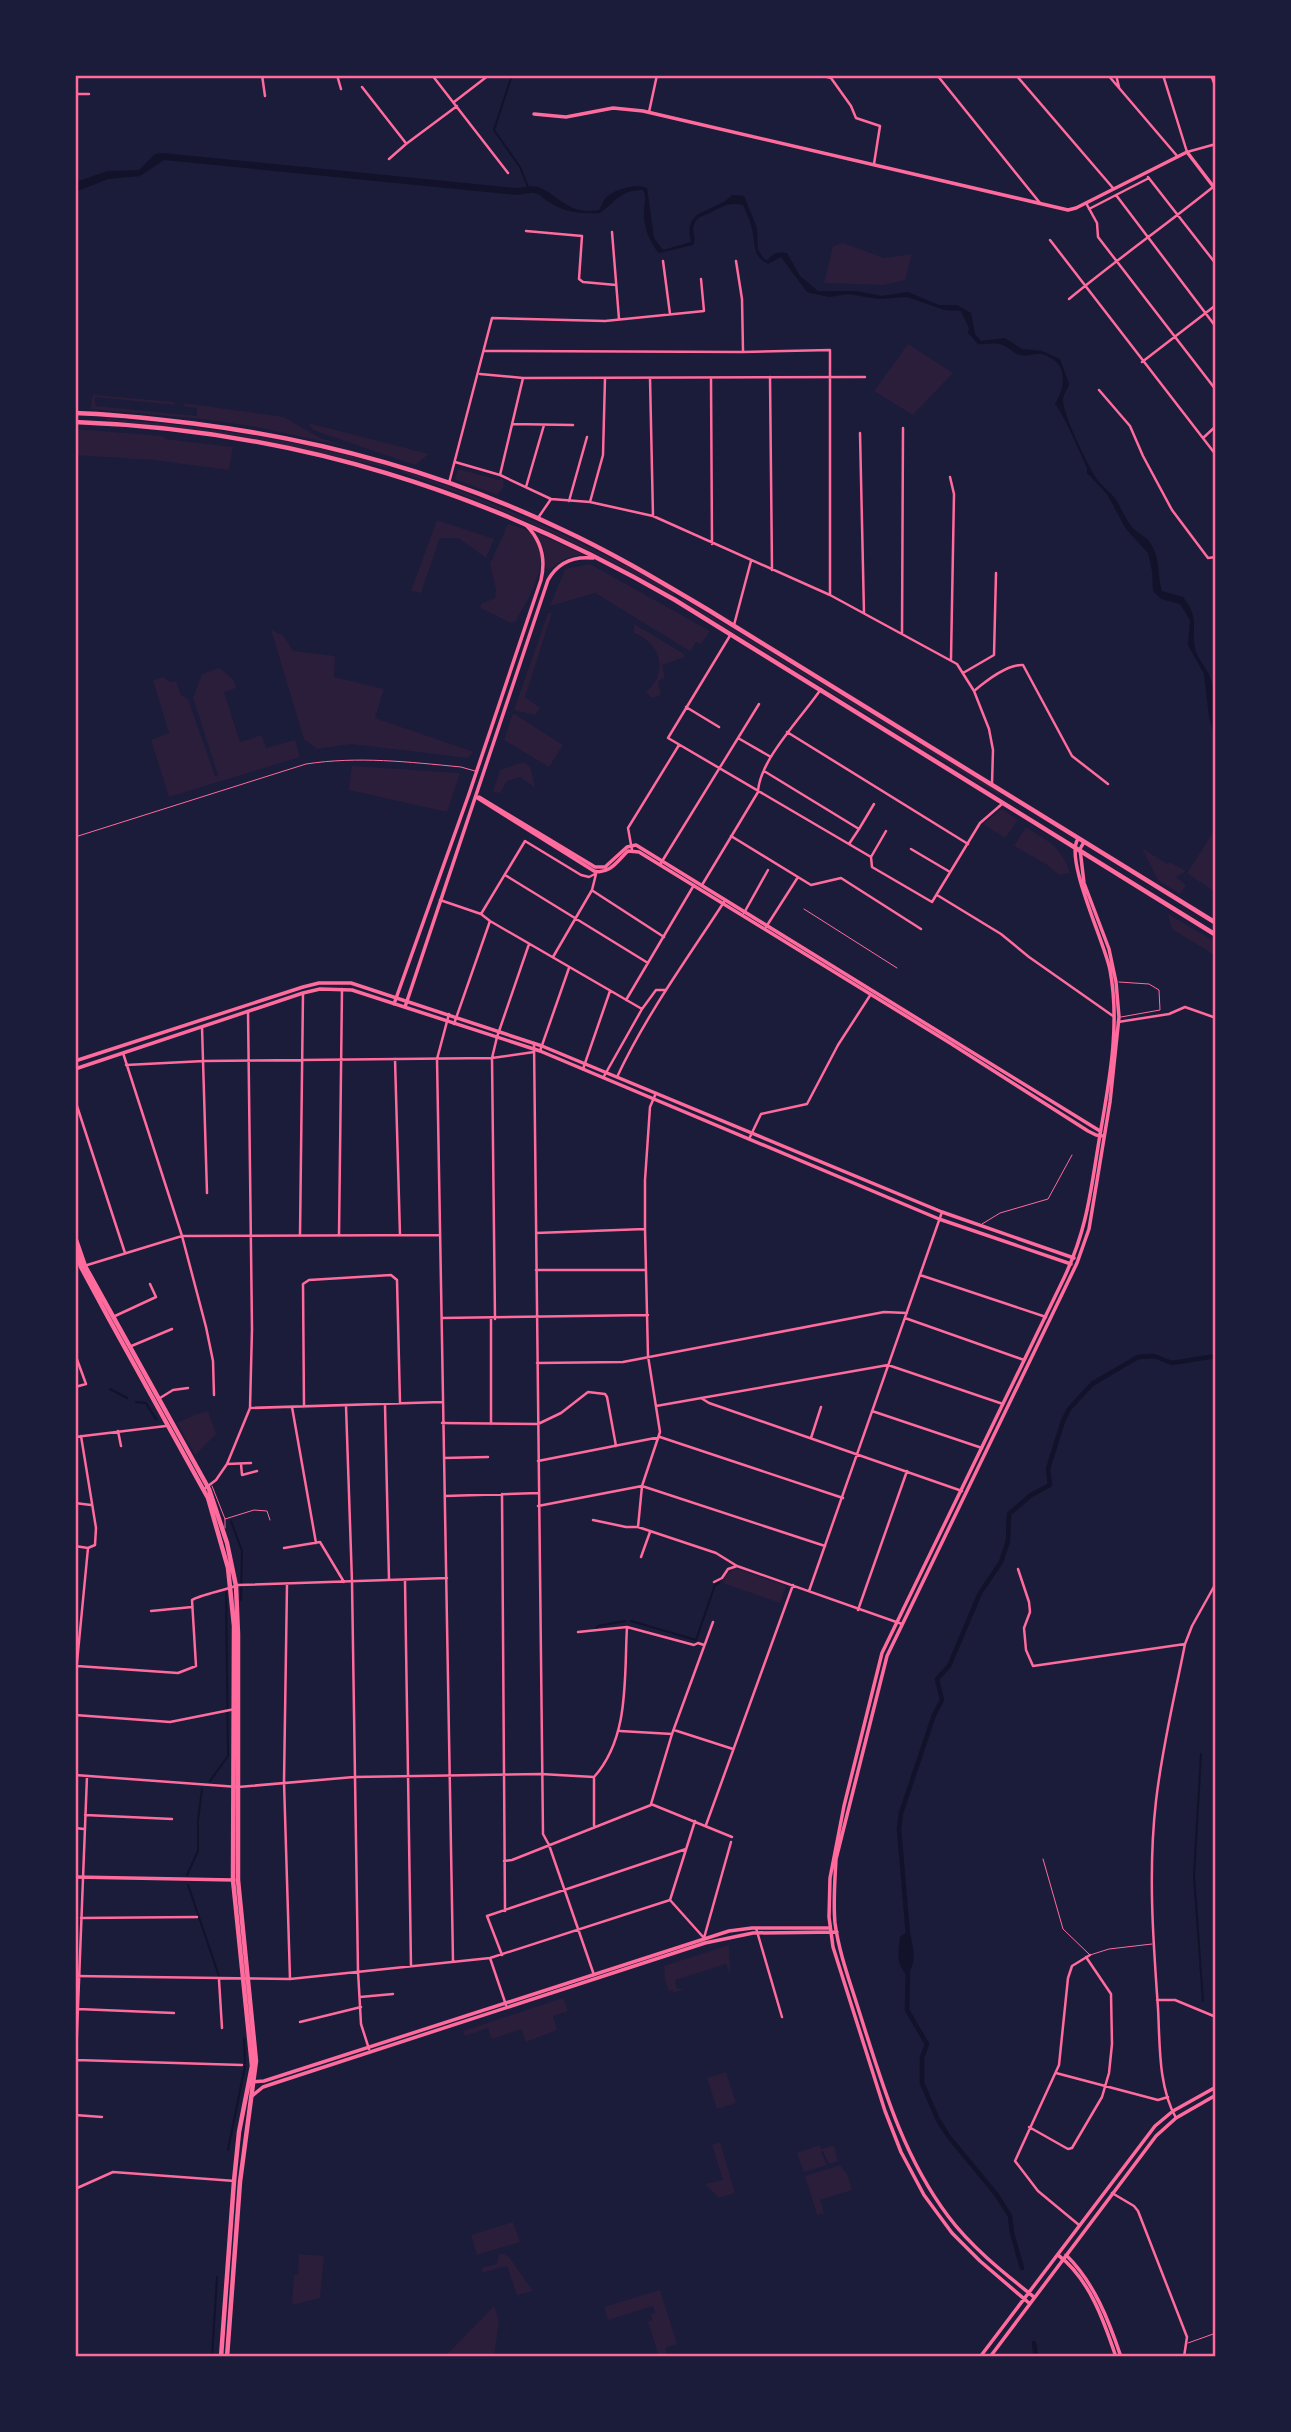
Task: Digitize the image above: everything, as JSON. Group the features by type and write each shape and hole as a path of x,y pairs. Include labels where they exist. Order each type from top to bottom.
{"main road":[{"path":"534,114 566,117 612,108 649,112 1068,210 1113,188 1147,176 1187,152 1214,188"},
{"path":"75,414 148,418 267,435 396,465 538,518 632,565 678,592 1216,923"},
{"path":"99,414 99,423"},
{"path":"75,422 262,443 322,455 393,473 522,521 603,560 675,600 1215,934"},
{"path":"393,473 396,465"},
{"path":"394,1004 541,580 544,564 540,545 522,521"},
{"path":"405,1007 548,580 566,561 588,557 603,560"},
{"path":"675,600 678,592"},
{"path":"469,794 484,798 596,871 610,869 632,848 696,881 723,904 766,927 1102,1134"},
{"path":"1005,803 1010,795"},
{"path":"1029,817 1033,810"},
{"path":"1079,838 1074,845 1083,892 1115,983"},
{"path":"1029,2303 959,2242 934,2210 912,2174 885,2111 830,1933 830,1878 835,1845 882,1653 900,1623 1077,1263 1089,1229 1117,1020 1115,983 1109,949 1084,883 1080,849 1084,842"},
{"path":"661,863 693,886 726,899 744,914"},
{"path":"766,927 871,995 1102,1134"},
{"path":"75,1061 319,983 351,982 534,1043 538,1049 653,1100 939,1219 1071,1264 1077,1263"},
{"path":"75,1069 303,993 320,989 342,989 585,1063 942,1212 1073,1258 1077,1263"},
{"path":"1034,2297 963,2235 917,2170 895,2123 837,1932 836,1859 885,1662 900,1623 1071,1264 1086,1223 1102,1134"},
{"path":"75,1237 83,1266"},
{"path":"75,1249 169,1423 208,1486 225,1534 231,1588 236,1709 235,1880 256,2061 239,2132 227,2357"},
{"path":"111,1318 156,1399"},
{"path":"208,1486 231,1588"},
{"path":"75,1877 235,1880"},
{"path":"252,2084 370,2049 704,1941 756,1930 829,1927 837,1932"},
{"path":"756,1930 837,1932"},
{"path":"252,2096 263,2087 370,2049"},
{"path":"252,2084 263,2087"},
{"path":"221,2357 237,2181 252,2084"},
{"path":"980,2357 1151,2131 1173,2111 1216,2087"},
{"path":"990,2357 1150,2143 1176,2118 1216,2095"},
{"path":"1107,2189 1112,2193"},
{"path":"1059,2253 1078,2268 1112,2331 1119,2357"}],"street":[{"path":"262,75 265,96"},
{"path":"337,75 341,89"},
{"path":"432,75 508,173"},
{"path":"454,102 489,75"},
{"path":"649,112 657,75"},
{"path":"820,75 831,78 851,106 856,118 880,126 874,164"},
{"path":"937,75 1042,205"},
{"path":"1016,75 1113,188"},
{"path":"1108,75 1178,157"},
{"path":"1116,75 1120,90"},
{"path":"1163,75 1187,152 1216,144"},
{"path":"1211,75 1216,88"},
{"path":"362,87 406,144"},
{"path":"75,94 89,94"},
{"path":"389,159 457,106"},
{"path":"1089,209 1147,176 1216,264"},
{"path":"1069,299 1115,261 1214,188"},
{"path":"1116,195 1216,327"},
{"path":"1086,203 1097,223 1098,237 1216,390"},
{"path":"526,230 582,236 579,279 583,282 616,285"},
{"path":"612,232 619,319"},
{"path":"1050,240 1216,455"},
{"path":"663,261 670,314"},
{"path":"736,261 742,299 743,352"},
{"path":"449,483 492,318 556,321 619,319 704,311 701,279"},
{"path":"1142,362 1216,305"},
{"path":"484,351 830,350 830,595"},
{"path":"479,374 523,378 865,377"},
{"path":"650,377 653,516"},
{"path":"770,377 772,570"},
{"path":"500,475 523,378"},
{"path":"590,502 603,455 605,378"},
{"path":"711,378 712,544"},
{"path":"1099,390 1130,426 1172,510 1208,558 1216,557"},
{"path":"512,424 573,425"},
{"path":"526,487 544,425"},
{"path":"1203,439 1216,426"},
{"path":"902,634 903,428"},
{"path":"860,433 864,613"},
{"path":"569,501 587,437"},
{"path":"455,462 500,475 551,499 590,502 653,516 830,595 951,660 964,673 974,691 989,729 993,750 992,784"},
{"path":"950,477 954,494 951,660"},
{"path":"538,518 551,499"},
{"path":"734,626 751,561"},
{"path":"964,673 995,655 996,573"},
{"path":"731,634 668,738 871,857"},
{"path":"974,691 1017,664 1023,665 1072,756 1108,784"},
{"path":"701,887 758,792 758,782 787,732 805,713 821,689"},
{"path":"661,863 759,704"},
{"path":"686,706 719,727"},
{"path":"787,732 968,844"},
{"path":"738,737 772,758"},
{"path":"632,848 628,831 679,745"},
{"path":"764,771 859,829"},
{"path":"886,831 871,857 872,867 932,902 988,815 1005,803"},
{"path":"849,844 874,804"},
{"path":"731,836 811,886 841,878 921,929"},
{"path":"481,914 525,841 581,875 589,877 596,871"},
{"path":"911,849 950,872"},
{"path":"744,914 768,870"},
{"path":"552,958 592,890 596,871"},
{"path":"505,875 648,963"},
{"path":"766,927 798,877"},
{"path":"626,1000 696,881"},
{"path":"592,890 664,937"},
{"path":"936,894 1001,934 1117,1020 1169,1014 1185,1007 1216,1018"},
{"path":"617,1077 667,990 726,899"},
{"path":"440,900 481,914 642,1009"},
{"path":"454,1024 490,921"},
{"path":"491,1424 492,1058 529,944"},
{"path":"570,967 538,1049 536,1270 541,1774 543,1834 595,1976"},
{"path":"339,1236 342,989"},
{"path":"603,1078 642,1009 656,990 667,990"},
{"path":"583,1069 610,991"},
{"path":"300,1235 303,993"},
{"path":"749,1139 761,1114 807,1104 838,1045 871,995"},
{"path":"208,1486 227,1464 250,1408 252,1329 248,1012"},
{"path":"449,1014 437,1059 453,1961"},
{"path":"202,1027 207,1194"},
{"path":"126,1065 204,1061 492,1058 538,1049"},
{"path":"123,1053 182,1237 210,1344 214,1395"},
{"path":"395,1059 400,1235"},
{"path":"638,1527 642,1486 660,1437 648,1356 645,1229 650,1107 656,1093"},
{"path":"75,1100 125,1253"},
{"path":"810,1591 942,1212"},
{"path":"536,1233 645,1229"},
{"path":"83,1266 182,1237 440,1235"},
{"path":"536,1270 646,1270"},
{"path":"304,1407 303,1284 309,1280 391,1275 397,1280 400,1404"},
{"path":"920,1275 1046,1317"},
{"path":"111,1318 156,1297 150,1284"},
{"path":"537,1363 622,1362 884,1312 907,1313"},
{"path":"442,1318 648,1315"},
{"path":"905,1318 1024,1360"},
{"path":"129,1347 172,1329"},
{"path":"75,1354 86,1384 75,1387"},
{"path":"656,1406 888,1365 1004,1404"},
{"path":"156,1399 173,1390 188,1388"},
{"path":"442,1423 538,1424 561,1412 589,1391 605,1394 617,1446"},
{"path":"701,1398 962,1491"},
{"path":"250,1408 442,1402"},
{"path":"385,1405 389,1580"},
{"path":"346,1406 352,1582 358,1971 362,2024 370,2049"},
{"path":"292,1407 316,1543"},
{"path":"811,1438 821,1407"},
{"path":"872,1411 982,1448"},
{"path":"75,1437 169,1423"},
{"path":"118,1431 121,1446"},
{"path":"75,1546 94,1547 96,1534 81,1436"},
{"path":"538,1461 660,1437 843,1498"},
{"path":"444,1458 488,1457"},
{"path":"227,1464 251,1464"},
{"path":"241,1464 242,1475 257,1471"},
{"path":"858,1610 907,1471"},
{"path":"538,1507 642,1486 826,1546"},
{"path":"445,1496 538,1493"},
{"path":"502,1494 505,1911"},
{"path":"75,1503 91,1505"},
{"path":"593,1520 638,1527 716,1553 737,1566 900,1623"},
{"path":"641,1557 650,1532"},
{"path":"284,1548 321,1543 344,1582"},
{"path":"75,1683 88,1548"},
{"path":"714,1582 722,1578 730,1562"},
{"path":"728,1569 737,1566"},
{"path":"1018,1569 1029,1602 1030,1612 1024,1628 1026,1650 1033,1665 1185,1644"},
{"path":"77,1666 178,1674 196,1666 192,1600 231,1588 447,1578"},
{"path":"405,1580 411,1966"},
{"path":"1176,2118 1162,2069 1152,1944 1151,1888 1156,1802 1185,1644 1216,1583"},
{"path":"287,1584 284,1782 290,1979"},
{"path":"706,1825 793,1585"},
{"path":"75,1592 83,1592"},
{"path":"151,1611 192,1607"},
{"path":"651,1804 673,1732 713,1622"},
{"path":"578,1632 627,1627 694,1645 705,1645"},
{"path":"594,1826 594,1777 603,1767 620,1731 627,1627"},
{"path":"75,1715 170,1722 236,1709"},
{"path":"620,1731 673,1732 733,1749"},
{"path":"75,1775 236,1787 354,1777 541,1774 594,1777"},
{"path":"75,2084 77,1976 87,1776"},
{"path":"504,1861 651,1804 732,1837"},
{"path":"85,1815 172,1819"},
{"path":"670,1900 695,1821"},
{"path":"75,1828 84,1829"},
{"path":"704,1941 731,1842"},
{"path":"502,1956 486,1917 686,1849"},
{"path":"670,1900 704,1941"},
{"path":"77,1976 290,1979 490,1958 670,1900"},
{"path":"81,1918 197,1917"},
{"path":"756,1930 782,2017"},
{"path":"1029,2127 1070,2149 1087,2126 1106,2087 1112,2044 1111,1994 1088,1956 1072,1966 1068,1978 1064,2036 1056,2073 1029,2127 1014,2161 1038,2191 1079,2226"},
{"path":"490,1958 506,2005"},
{"path":"219,1980 222,2028"},
{"path":"360,1997 393,1994"},
{"path":"1157,2000 1175,2000 1216,2017"},
{"path":"300,2022 361,2007"},
{"path":"78,2010 174,2013"},
{"path":"76,2060 242,2065"},
{"path":"1056,2073 1158,2100 1168,2097"},
{"path":"75,2115 102,2117"},
{"path":"75,2189 113,2172 237,2181"},
{"path":"1112,2193 1138,2211 1187,2337 1184,2357"}],"lane":[{"path":"532,606 539,606"},
{"path":"75,836 306,764 345,758 461,767 484,774"},
{"path":"804,909 897,968"},
{"path":"1115,983 1149,984 1159,990 1160,1002 1160,1010 1117,1020"},
{"path":"980,1225 1001,1213 1047,1200 1072,1155"},
{"path":"208,1486 225,1519 225,1534"},
{"path":"225,1519 254,1510 265,1510 270,1520"},
{"path":"1043,1859 1063,1929 1088,1956 1109,1949 1152,1944"},
{"path":"1186,2343 1216,2333"}],"shaded area":[{"path":"155,154 516,188 535,186 565,204 589,211 599,210 604,200 618,190 642,187 647,188 654,238 663,250 691,242 691,222 702,212 732,195 744,196 757,228 758,250 764,259 768,260 776,253 787,253 800,276 818,291 856,291 882,296 908,292 939,305 957,305 971,313 975,334 981,341 1005,338 1022,349 1042,351 1060,359 1069,384 1063,398 1064,405 1070,426 1087,462 1098,481 1115,498 1131,526 1151,544 1156,556 1162,591 1183,597 1191,611 1196,652 1208,673 1214,693 1216,742 1209,717 1204,674 1188,645 1190,620 1180,604 1161,599 1153,591 1148,553 1126,529 1107,494 1087,473 1076,444 1055,404 1063,375 1051,358 1042,354 1020,355 997,343 978,344 968,333 969,328 961,311 945,310 907,297 879,299 848,294 829,297 807,292 781,257 768,264 760,258 743,205 726,205 700,217 693,227 693,245 659,253 646,228 643,190 624,194 600,213 583,213 559,208 535,193 518,195 164,160 140,176 108,179 75,192 75,182 108,171 139,170"},
{"path":"843,243 884,258 912,254 905,280 884,285 824,283 833,246"},
{"path":"908,344 953,373 913,415 874,391"},
{"path":"94,395 175,402 175,405 95,397 95,406 197,416 197,408 185,407 183,403 284,417 320,438 352,448 256,427 203,419 91,409"},
{"path":"106,418 248,435 318,448 388,466 387,468 247,437"},
{"path":"308,423 429,454 415,465 313,430"},
{"path":"75,429 163,436 165,439 233,447 229,470 154,460 75,455"},
{"path":"458,469 503,479 504,487 497,495 455,479"},
{"path":"402,470 472,496 574,540 674,592 673,595 540,527 401,472"},
{"path":"437,520 494,539 486,558 458,538 440,538 421,593 411,591"},
{"path":"508,524 529,532 537,542 540,553 538,577 516,621 511,623 480,608 481,604 495,598 496,589 490,564"},
{"path":"535,532 582,554 564,559 549,570 546,568 544,549"},
{"path":"590,564 710,631 701,644 696,642 690,651 595,593 550,606 565,569"},
{"path":"682,598 1001,793 999,795 681,600"},
{"path":"548,613 552,613 525,697 540,708 535,715 514,710"},
{"path":"634,624 685,657 662,665 665,678 658,681 661,695 652,698 646,692 658,676 659,659 650,644 634,633"},
{"path":"271,630 283,635 293,651 335,656 334,677 384,689 375,718 474,752 467,758 351,744 317,749 304,739"},
{"path":"219,668 233,679 236,688 224,692 240,742 262,735 266,748 295,740 300,757 169,797 151,740 169,733 153,680 163,677 170,682 176,681 181,695 188,699 215,776 218,775 193,698 202,674"},
{"path":"513,713 563,745 549,767 504,740"},
{"path":"523,762 530,766 535,787 520,777 507,781 500,793 493,792 500,770"},
{"path":"352,766 460,773 447,812 349,790"},
{"path":"1002,809 1018,820 1005,838 983,824"},
{"path":"1026,827 1058,850 1070,873 1059,875 1046,864 1014,846"},
{"path":"1216,828 1216,893 1187,873"},
{"path":"1142,848 1167,864 1169,862 1186,871 1176,877 1186,885 1180,894 1158,880"},
{"path":"1168,914 1216,942 1216,956 1172,929"},
{"path":"208,1411 216,1434 195,1455 177,1423"},
{"path":"735,1568 786,1586 780,1603 723,1583 726,1575"},
{"path":"910,1933 914,1955 912,1966 906,1974 899,1962 898,1952 900,1937"},
{"path":"729,1945 730,1974 726,1964 675,1980 677,1989 685,1989 673,1993 672,1990 669,1991 664,1966"},
{"path":"563,1998 568,2011 553,2016 557,2030 526,2042 521,2029 492,2039 488,2028 465,2036 463,2031"},
{"path":"726,2072 736,2103 717,2109 707,2078"},
{"path":"720,2142 735,2193 719,2198 705,2184 723,2180 712,2145"},
{"path":"819,2145 822,2149 834,2145 838,2161 829,2164 823,2151 821,2152 827,2165 804,2172 797,2153"},
{"path":"840,2165 847,2174 852,2190 820,2200 824,2213 817,2215 805,2176"},
{"path":"513,2222 520,2242 477,2255 471,2235"},
{"path":"299,2254 324,2256 320,2298 292,2305 294,2275 298,2275"},
{"path":"499,2254 509,2257 533,2291 517,2295 507,2266 481,2273 483,2267 497,2264"},
{"path":"660,2290 677,2344 665,2348 668,2357 659,2357 648,2322 652,2320 651,2314 655,2313 653,2306 608,2320 604,2307"},
{"path":"494,2306 499,2321 494,2357 444,2357"}],"waterway":[{"path":"512,75 494,130 520,167 528,187"},
{"path":"928,75 935,78"},
{"path":"908,1935 899,1829 901,1813 934,1715 942,1700 937,1679 949,1666 980,1593 1001,1562 1008,1541 1009,1514 1031,1495 1050,1485 1048,1469 1063,1421 1069,1409 1092,1384 1138,1357 1154,1356 1172,1363 1216,1356"},
{"path":"110,1389 127,1398"},
{"path":"136,1402 146,1403 156,1419"},
{"path":"231,1521 242,1551 241,1600"},
{"path":"631,1621 696,1640 715,1585 719,1583"},
{"path":"210,1781 228,1756 226,1593"},
{"path":"596,1629 598,1626 625,1621"},
{"path":"1201,1754 1194,1876 1203,2001"},
{"path":"187,1875 198,1851 202,1789"},
{"path":"188,1885 219,1976"},
{"path":"908,1968 907,2010 927,2044 922,2058 922,2083 938,2120 949,2137 996,2194 1010,2216 1022,2268"},
{"path":"244,2038 245,2063"},
{"path":"228,2150 245,2066"},
{"path":"212,2357 217,2277"},
{"path":"1034,2343 1036,2357"}]}
